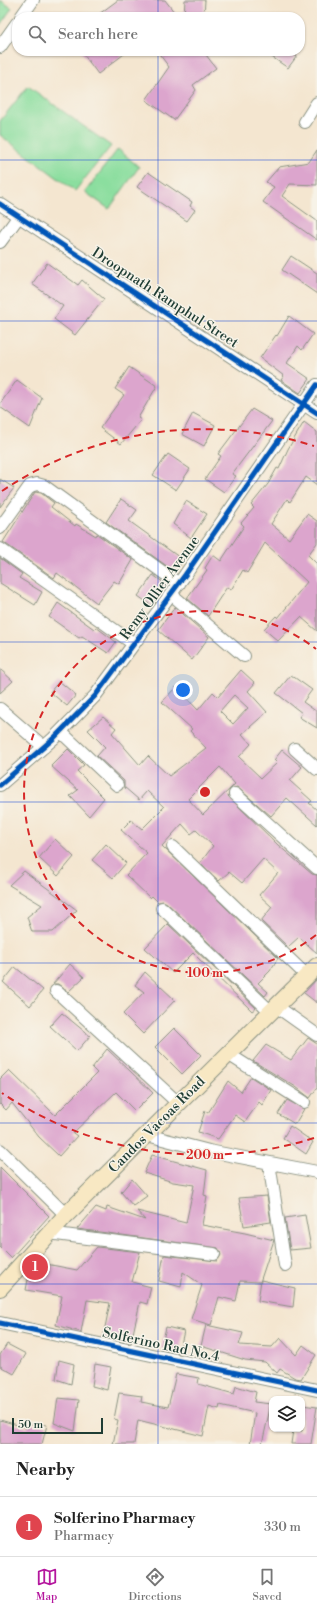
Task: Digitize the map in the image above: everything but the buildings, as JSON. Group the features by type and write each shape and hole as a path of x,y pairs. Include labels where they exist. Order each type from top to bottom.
{"main road":[{"name":"Candos Vacoas Road","path":"0,1288 66,1214 314,969"}],"street":[{"path":"25,12 33,0"},
{"path":"0,46 12,30"},
{"path":"305,122 317,103"},
{"name":"Droopnath Ramphul Street","path":"0,204 317,413"},
{"path":"0,242 19,216"},
{"name":"Remy Ollier Avenue","path":"0,786 61,732 96,696 179,584 317,385"},
{"path":"0,528 30,486 37,484 44,486 179,584"},
{"path":"0,549 134,644"},
{"path":"171,594 244,656"},
{"path":"0,709 44,747"},
{"path":"61,732 117,784"},
{"path":"295,749 317,769"},
{"path":"236,794 317,868"},
{"path":"173,847 314,969"},
{"path":"162,908 273,1009 317,1035"},
{"path":"56,991 178,1103"},
{"path":"228,1054 304,1102"},
{"path":"147,1134 209,1151 317,1172"},
{"path":"0,1150 66,1214"},
{"path":"269,1163 285,1265"},
{"path":"48,1234 214,1254"},
{"name":"Solferino Rad No.4","path":"0,1323 317,1390"}],"green space":[{"path":"0,0 12,8 0,25"},
{"path":"28,86 111,146 75,191 0,135 0,121"},
{"path":"118,149 139,167 109,209 85,192"}],"cycle path":[{"path":"0,204 317,413"},
{"path":"0,785 54,738 95,696 185,575 317,385"},
{"path":"0,1323 317,1390"}],"place":[{"name":"Solferino Pharmacy","path":"35,1267"}]}
